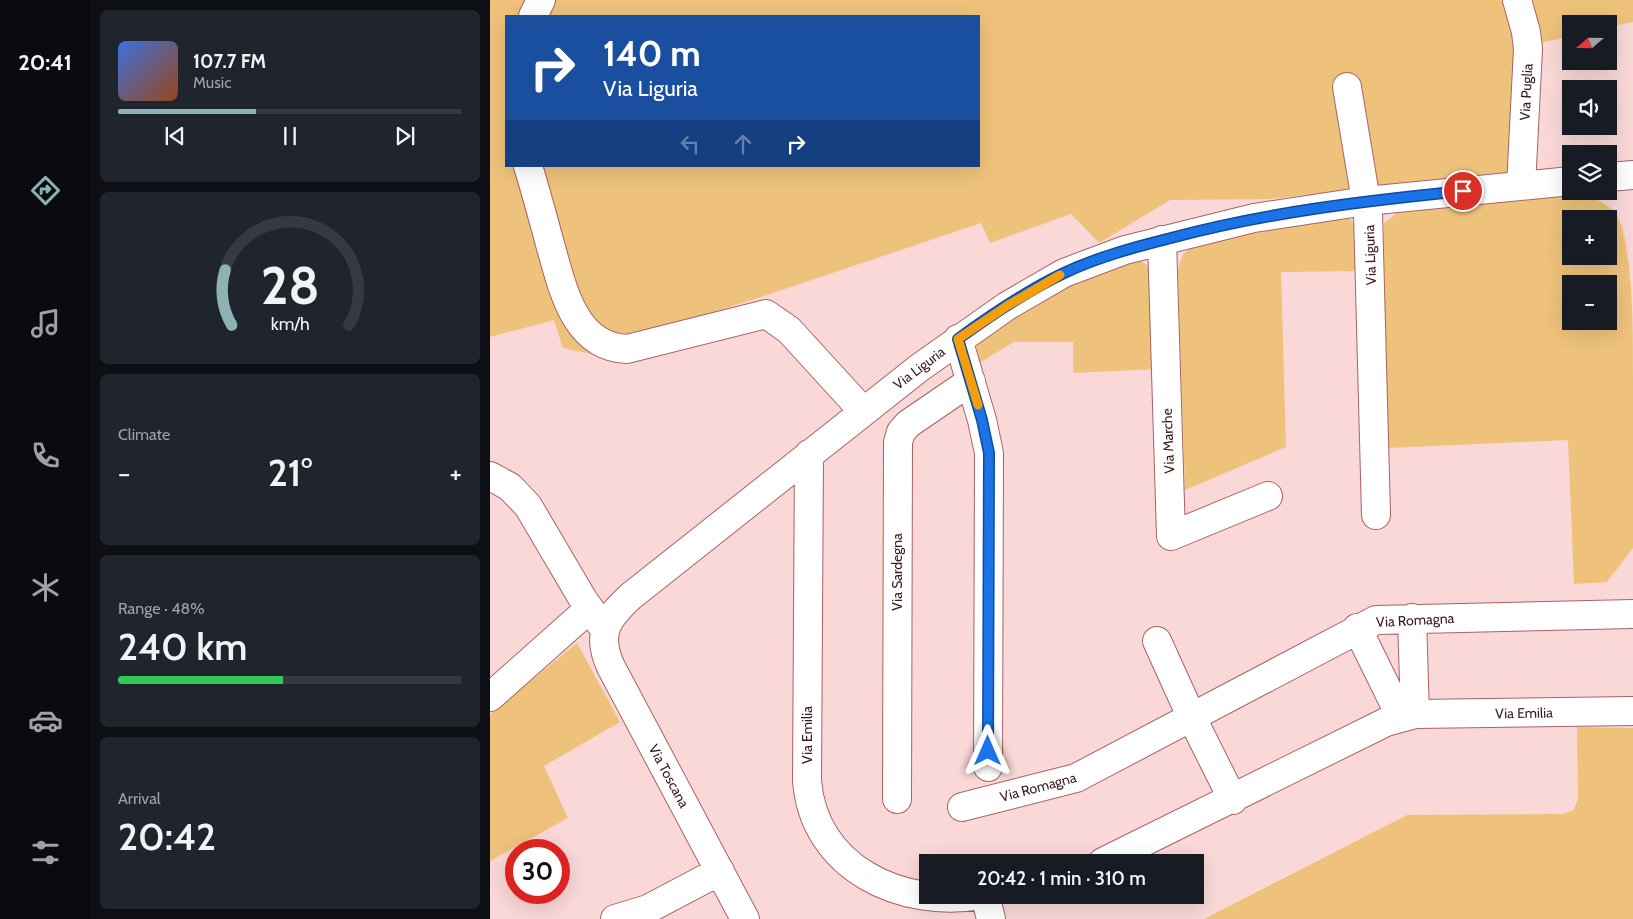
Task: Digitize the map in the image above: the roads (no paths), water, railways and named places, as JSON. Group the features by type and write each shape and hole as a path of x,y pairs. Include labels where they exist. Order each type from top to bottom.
{"street":[{"path":"534,15 541,0"},
{"name":"Via Puglia","path":"1517,0 1526,32 1528,49 1521,186"},
{"path":"1347,87 1366,201 1562,182"},
{"path":"528,167 566,295 579,322 593,338 612,347 627,349 766,314 782,324 863,411"},
{"path":"1617,176 1633,175"},
{"name":"Via Liguria","path":"490,697 597,620 613,615 631,596 863,411 958,339 1030,291 1064,273 1112,254 1254,218 1366,201 1369,238 1376,515"},
{"name":"Via Marche","path":"1162,240 1171,536 1268,496"},
{"path":"958,339 971,381 989,453 988,766"},
{"name":"Via Sardegna","path":"897,799 898,442 901,432 908,424 971,381"},
{"name":"Via Emilia","path":"809,454 807,780 812,810 841,855 860,871 902,893 919,896"},
{"path":"490,476 510,487 525,502 597,620"},
{"name":"Via Romagna","path":"962,807 1076,778 1357,628 1379,619 1633,614"},
{"path":"1408,715 1412,618"},
{"name":"Via Toscana","path":"597,620 604,650 612,667 745,919"},
{"path":"1357,628 1408,715"},
{"path":"1157,641 1191,716 1233,800"},
{"name":"Via Emilia","path":"1120,854 1233,800 1386,722 1408,715 1633,711"},
{"path":"616,919 644,914 720,870"},
{"path":"987,904 991,919"}]}
